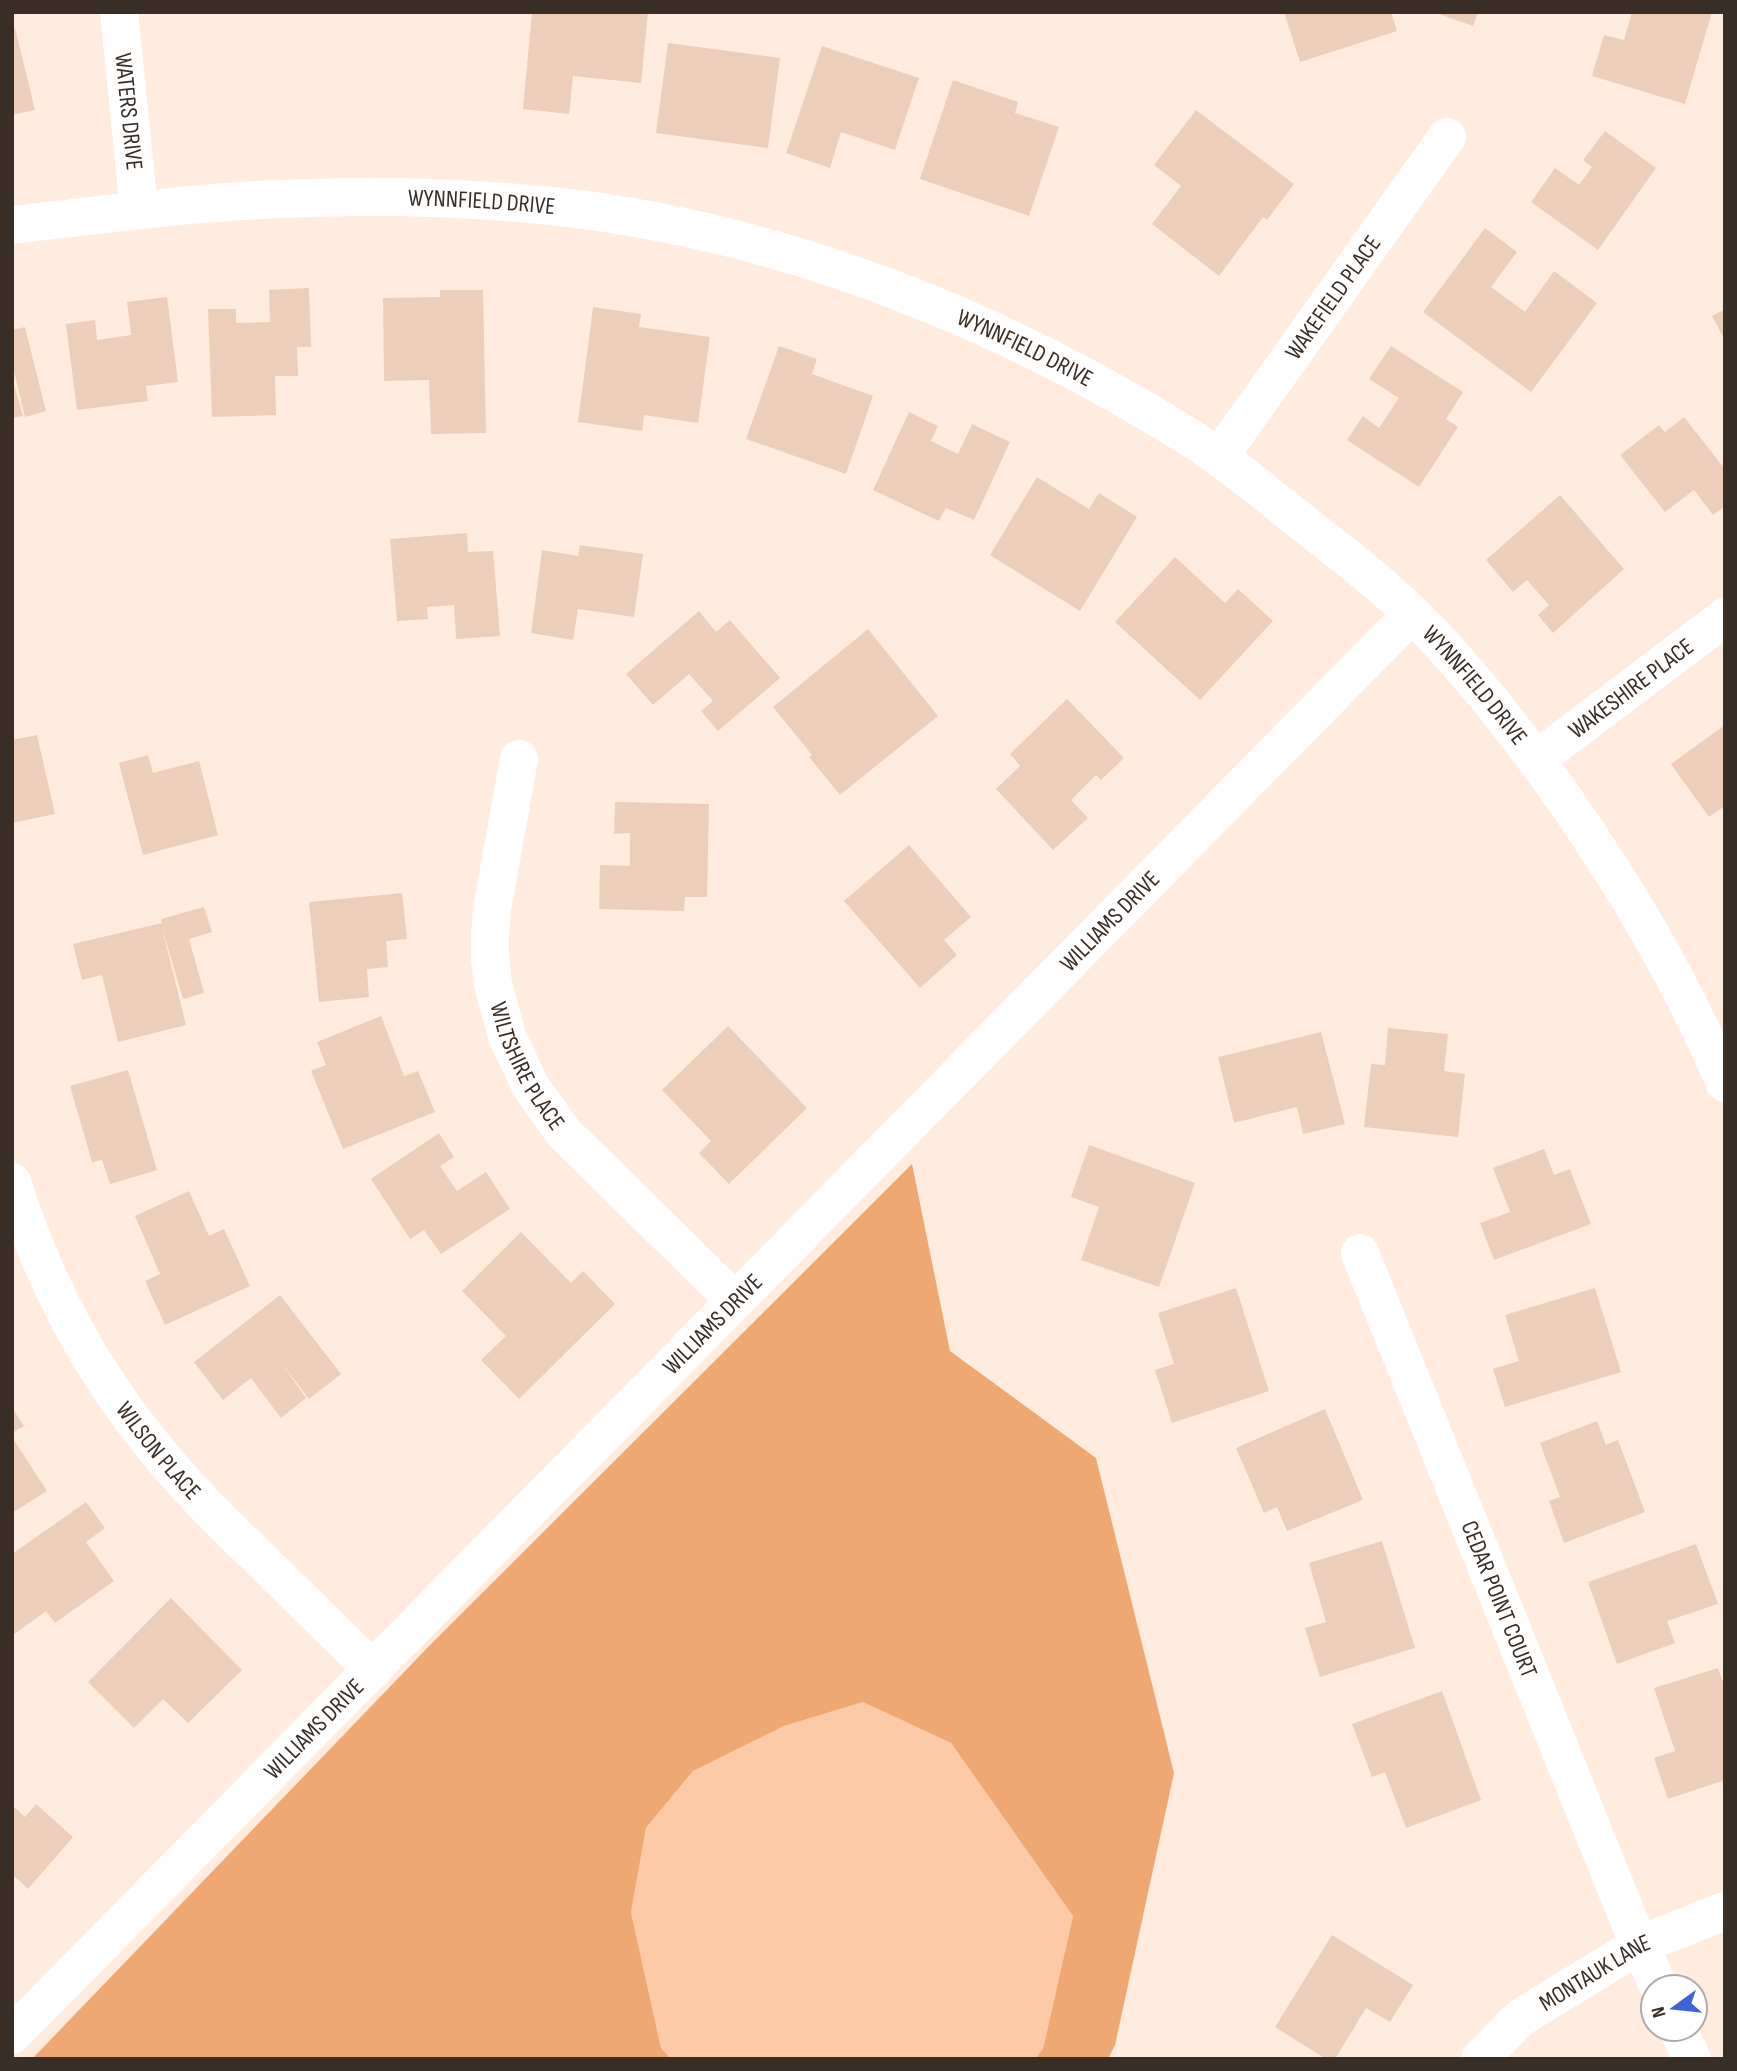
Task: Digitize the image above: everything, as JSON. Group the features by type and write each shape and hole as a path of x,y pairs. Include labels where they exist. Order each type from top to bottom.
{"street":[{"name":"WATERS DRIVE","path":"119,12 139,210"},
{"name":"WAKEFIELD PLACE","path":"1219,457 1447,137"},
{"name":"WYNNFIELD DRIVE","path":"12,225 139,210 281,199 415,197 559,207 697,231 797,257 946,310 1065,365 1164,421 1219,457 1352,562 1412,614 1490,700 1536,760 1633,902 1676,979 1725,1083"},
{"name":"WILLIAMS DRIVE","path":"12,2035 1412,614"},
{"name":"WAKESHIRE PLACE","path":"1536,760 1725,617"},
{"name":"WILTSHIRE PLACE","path":"519,759 492,909 490,935 493,985 512,1048 531,1087 563,1132 735,1301"},
{"name":"WILSON PLACE","path":"12,1182 33,1242 64,1308 95,1366 133,1421 202,1502 373,1670"},
{"name":"CEDAR POINT COURT","path":"1360,1253 1652,1973"},
{"name":"MONTAUK LANE","path":"1480,2059 1520,2018 1639,1945 1725,1911"},
{"path":"1685,2043 1692,2059"}],"shaded area":[{"path":"912,1164 950,1351 1096,1458 1174,1773 1115,2045 1108,2059 1035,2059 1043,2049 1073,1916 951,1743 863,1702 784,1726 693,1771 646,1828 631,1912 661,2048 671,2059 32,2059 431,1644"},
{"path":"863,1702 951,1743 1073,1916 1043,2049 1035,2059 671,2059 661,2048 631,1912 646,1828 693,1771 784,1726"}],"building":[{"path":"532,12 648,12 641,83 573,76 569,114 523,109"},
{"path":"1284,12 1391,12 1397,31 1300,62"},
{"path":"1433,12 1478,12 1473,26"},
{"path":"1632,12 1712,12 1685,104 1592,76 1604,35 1624,40"},
{"path":"15,28 35,110 12,115 12,29"},
{"path":"668,43 780,58 768,148 656,133"},
{"path":"822,46 919,78 895,150 841,132 830,168 786,153"},
{"path":"953,80 1018,102 1015,113 1059,127 1029,216 920,179"},
{"path":"1196,110 1294,184 1267,220 1263,217 1219,276 1152,224 1181,186 1154,165"},
{"path":"1605,131 1656,168 1598,250 1531,202 1555,168 1579,185 1592,167 1583,160"},
{"path":"1485,228 1517,252 1491,287 1525,312 1554,271 1597,303 1531,392 1423,312"},
{"path":"309,288 311,347 297,347 298,376 275,376 276,415 212,417 208,309 236,309 236,323 270,322 269,290"},
{"path":"440,290 483,290 486,433 431,434 429,380 384,381 383,298 440,297"},
{"path":"167,297 178,382 146,386 148,401 77,410 66,324 95,320 97,340 131,335 127,302"},
{"path":"593,307 641,314 639,327 710,337 698,423 644,415 642,431 578,422"},
{"path":"1725,309 1725,340 1712,316"},
{"path":"25,327 46,411 25,417 12,363 12,330"},
{"path":"779,346 817,359 812,374 873,396 846,474 746,439"},
{"path":"1391,346 1463,392 1446,419 1458,427 1419,487 1347,440 1363,416 1379,428 1399,398 1369,379"},
{"path":"12,377 23,416 12,418"},
{"path":"909,412 938,426 931,441 958,454 972,424 1010,442 974,520 946,508 939,521 873,490"},
{"path":"1684,417 1725,469 1725,506 1713,515 1694,490 1665,512 1620,455 1659,425 1665,432"},
{"path":"1037,477 1089,509 1099,493 1137,517 1080,611 990,555"},
{"path":"1560,495 1624,569 1553,633 1538,615 1549,605 1527,580 1513,592 1486,560"},
{"path":"467,533 468,552 493,551 500,636 456,639 454,605 427,607 428,619 397,621 390,539"},
{"path":"580,545 643,554 634,617 578,609 573,640 531,633 542,550 578,556"},
{"path":"1175,557 1225,603 1238,589 1273,621 1200,700 1115,622"},
{"path":"699,611 716,632 730,620 780,678 718,731 701,711 713,701 689,674 653,705 626,674"},
{"path":"868,629 938,716 840,795 773,707"},
{"path":"1067,699 1124,758 1101,780 1096,775 1071,800 1088,818 1053,850 996,789 1020,766 1010,754"},
{"path":"1725,725 1725,806 1709,817 1671,764"},
{"path":"37,735 55,814 12,823 12,740"},
{"path":"148,755 153,773 199,761 218,835 143,855 119,763"},
{"path":"615,802 709,804 707,897 685,897 684,911 599,909 600,865 630,866 630,833 614,834"},
{"path":"909,845 971,917 944,940 957,955 920,988 844,901"},
{"path":"402,893 407,939 386,941 388,967 367,969 369,997 319,1002 309,902"},
{"path":"204,907 212,932 189,939 204,993 183,999 162,928 186,1025 118,1042 102,975 82,980 73,944 162,923 161,919"},
{"path":"381,1016 404,1076 418,1071 435,1112 343,1149 311,1071 326,1065 317,1042"},
{"path":"728,1026 807,1108 729,1184 699,1153 711,1141 662,1090"},
{"path":"1388,1028 1448,1034 1444,1071 1465,1074 1458,1137 1364,1127 1371,1064 1385,1065"},
{"path":"1321,1032 1345,1124 1303,1134 1297,1107 1234,1123 1218,1057"},
{"path":"128,1070 157,1170 110,1184 102,1160 92,1162 70,1086"},
{"path":"439,1133 454,1157 440,1166 457,1191 486,1172 510,1209 441,1254 424,1230 410,1239 371,1179"},
{"path":"1089,1145 1195,1183 1159,1287 1081,1260 1099,1207 1071,1197"},
{"path":"1544,1149 1554,1175 1570,1169 1591,1224 1494,1260 1480,1223 1510,1212 1493,1168"},
{"path":"189,1191 209,1236 224,1229 250,1286 165,1325 145,1281 160,1274 135,1216"},
{"path":"521,1232 571,1283 583,1271 615,1304 519,1399 481,1360 506,1336 462,1291"},
{"path":"1236,1288 1269,1391 1172,1423 1155,1370 1174,1364 1158,1313"},
{"path":"1595,1288 1621,1372 1505,1407 1493,1369 1519,1361 1505,1315"},
{"path":"280,1295 341,1374 309,1399 280,1361 306,1398 281,1418 251,1378 223,1400 194,1362"},
{"path":"12,1408 24,1426 12,1433"},
{"path":"1325,1409 1363,1500 1287,1531 1277,1507 1264,1513 1236,1448"},
{"path":"1597,1421 1606,1445 1618,1440 1645,1512 1564,1543 1549,1501 1560,1497 1540,1443"},
{"path":"12,1437 47,1491 12,1513"},
{"path":"86,1502 105,1528 86,1542 114,1581 55,1623 46,1611 13,1635 12,1554"},
{"path":"1382,1541 1415,1648 1320,1677 1305,1628 1326,1622 1309,1563"},
{"path":"1696,1544 1718,1604 1667,1621 1675,1643 1617,1664 1588,1582"},
{"path":"171,1598 242,1670 188,1723 163,1699 134,1728 88,1682"},
{"path":"1718,1668 1725,1688 1725,1780 1668,1799 1654,1758 1675,1751 1654,1688"},
{"path":"1442,1691 1481,1800 1406,1828 1385,1772 1372,1777 1352,1724"},
{"path":"36,1804 73,1837 28,1889 12,1874 12,1805 25,1817"},
{"path":"1332,1935 1413,1985 1390,2022 1366,2008 1335,2059 1326,2059 1275,2027"}]}
